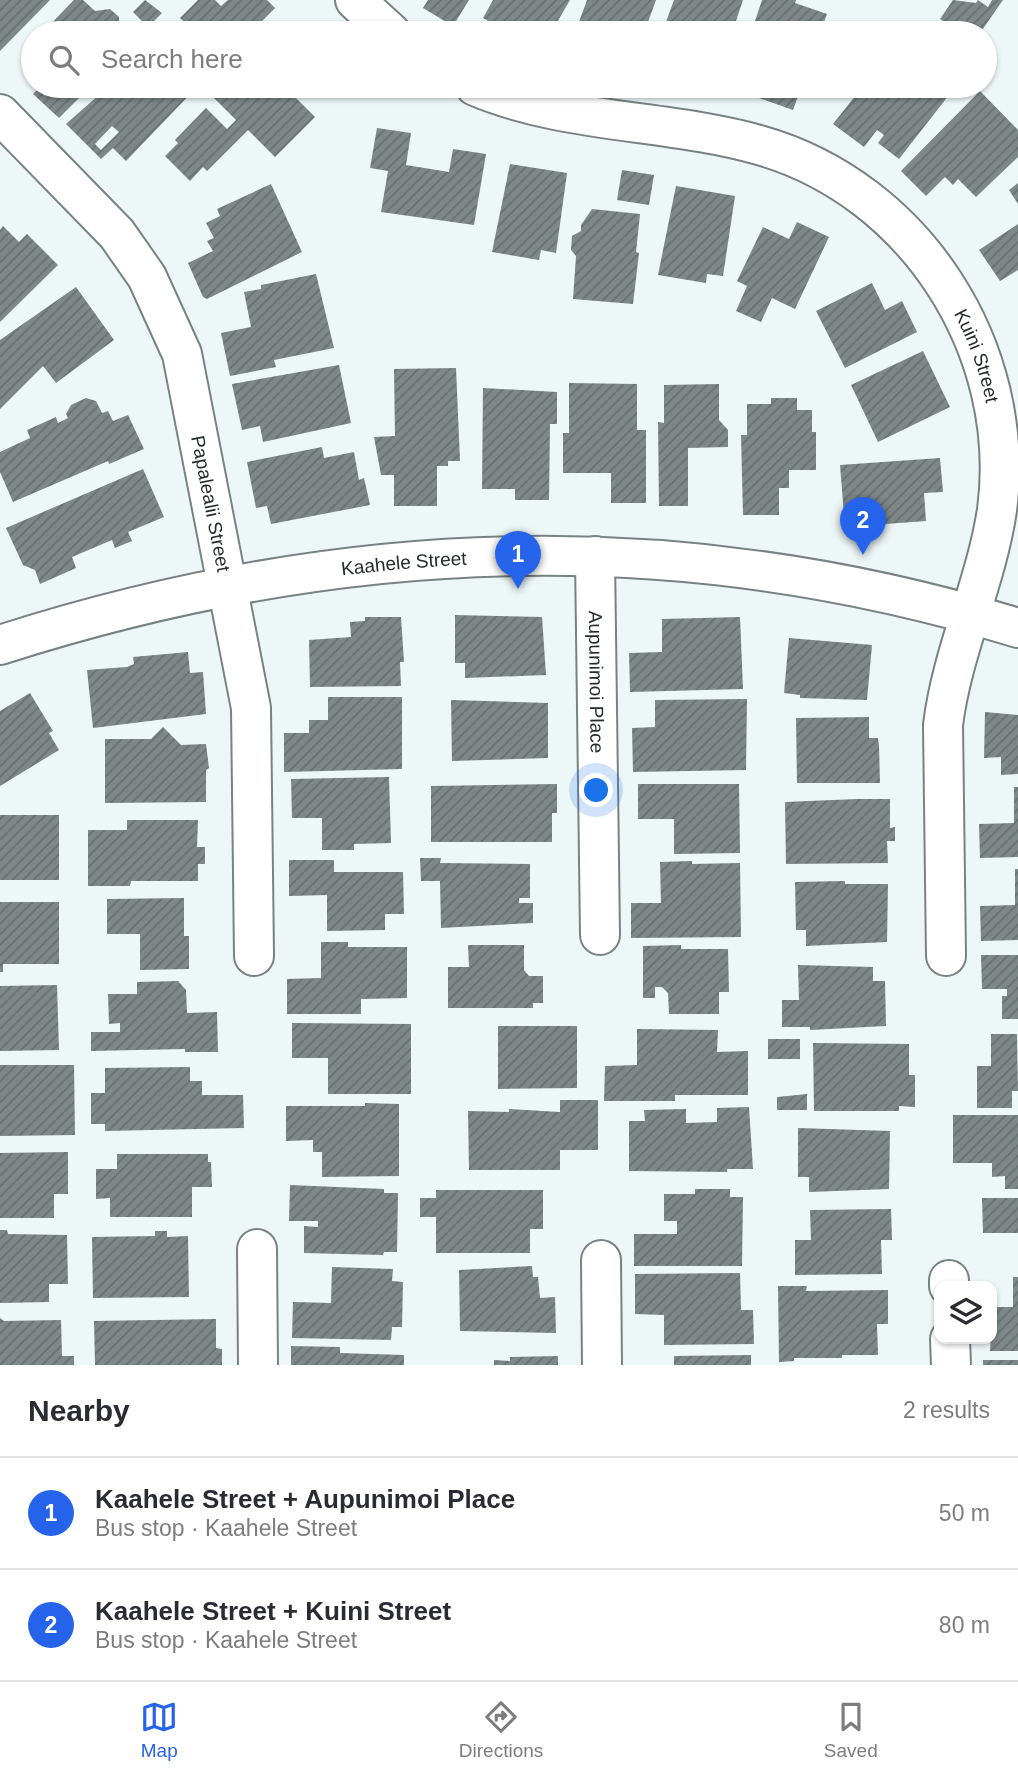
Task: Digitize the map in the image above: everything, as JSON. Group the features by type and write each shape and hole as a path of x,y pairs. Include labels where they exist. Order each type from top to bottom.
{"street":[{"path":"355,0 378,21"},
{"name":"Kuini Street","path":"515,98 542,106 758,145 791,156 848,185 899,225 956,298 978,347 994,402 999,456 997,509 943,725 946,956"},
{"name":"Papalealii Street","path":"0,114 117,234 159,299 188,377 251,708 254,956"},
{"name":"Kaahele Street","path":"0,645 133,605 228,584 319,569 496,555 595,556 716,565 804,577 971,614 1018,628"},
{"name":"Aupunimoi Place","path":"595,556 600,935"},
{"path":"257,1249 258,1365"},
{"path":"601,1260 602,1365"},
{"path":"950,1344 951,1365"}],"building":[{"path":"0,0 50,0 29,21 21,21 21,30 0,51"},
{"path":"74,0 83,0 95,11 110,9 119,17 119,21 54,21"},
{"path":"145,0 162,13 154,21 142,21 133,12"},
{"path":"198,0 215,0 221,6 228,0 267,0 275,8 262,21 183,21 180,18"},
{"path":"428,0 469,0 456,21 445,21 423,8"},
{"path":"493,0 570,0 558,21 488,21 483,18"},
{"path":"587,0 656,0 648,21 579,21"},
{"path":"674,0 743,0 736,21 666,21"},
{"path":"762,0 796,0 795,3 827,14 824,21 755,21"},
{"path":"953,0 976,3 978,0 988,7 992,0 1003,0 988,21 940,19"},
{"path":"37,98 79,98 59,118"},
{"path":"95,98 186,98 126,161 113,148 101,159 66,124","holes":["112,126 119,132 101,150 95,144"]},
{"path":"214,98 296,98 315,117 275,157 248,130 207,171 203,167 190,181 165,156 178,143 175,140 206,108 227,129 236,120"},
{"path":"759,98 798,98 793,110"},
{"path":"854,98 947,98 899,159 878,143 884,135 877,130 864,147 833,124"},
{"path":"973,98 987,98 1018,130 1018,157 976,197 958,179 953,185 945,177 926,196 901,171"},
{"path":"377,128 411,133 406,165 449,172 453,149 486,154 474,225 381,212 388,171 370,168"},
{"path":"510,164 567,173 556,253 541,250 539,260 492,252"},
{"path":"622,170 654,175 649,205 617,200"},
{"path":"1018,183 1018,204 1009,190"},
{"path":"271,184 302,252 207,299 203,297 188,263 213,251 207,241 214,238 206,223 220,216 217,209"},
{"path":"676,186 735,196 723,276 707,274 706,283 658,275"},
{"path":"592,209 640,214 633,304 573,299 576,256 571,250 572,236 581,231 581,225"},
{"path":"797,222 829,237 795,309 772,298 761,322 736,311 747,286 737,281 763,227 789,239"},
{"path":"1018,224 1018,270 1000,281 979,250"},
{"path":"3,226 19,242 27,234 58,265 0,322 0,230"},
{"path":"316,274 334,348 274,360 276,367 230,376 221,333 251,327 244,292 261,289 261,285"},
{"path":"872,283 885,310 902,301 917,332 845,368 816,311"},
{"path":"76,287 114,340 56,383 43,366 0,409 0,340"},
{"path":"923,351 950,407 878,442 851,385"},
{"path":"339,365 351,423 263,442 260,426 242,430 232,384"},
{"path":"456,368 460,461 448,461 448,466 437,466 437,506 394,506 394,475 381,475 374,437 395,436 394,369"},
{"path":"569,383 637,384 637,430 646,430 646,503 611,503 611,473 563,473 563,433 569,433"},
{"path":"719,384 719,420 728,430 728,447 688,448 688,506 659,506 658,422 664,423 664,385"},
{"path":"483,388 557,392 557,424 550,424 549,500 515,500 515,489 482,489"},
{"path":"86,398 96,401 102,413 108,411 113,421 128,415 144,449 109,464 108,461 13,502 0,472 0,452 30,438 27,430 56,417 58,423 68,418 66,414 71,405"},
{"path":"771,398 797,398 797,410 812,410 812,432 816,432 816,470 789,470 789,488 779,488 779,515 743,515 741,435 747,435 747,404 771,404"},
{"path":"322,447 324,458 354,452 359,480 364,478 370,505 271,524 267,506 256,508 247,462"},
{"path":"940,458 943,492 924,493 926,521 845,527 840,465"},
{"path":"143,469 164,517 128,532 132,541 115,548 112,540 72,557 76,568 40,584 35,570 23,565 6,528"},
{"path":"455,615 542,617 546,675 465,678 465,663 455,663"},
{"path":"365,617 401,617 404,662 400,662 401,686 310,687 309,640 351,637 350,622 365,621"},
{"path":"740,617 743,689 630,692 629,653 662,652 662,619"},
{"path":"789,638 872,645 867,700 800,698 800,695 784,693"},
{"path":"188,652 190,673 203,672 206,714 93,728 87,670 127,667 134,664 133,657"},
{"path":"30,693 53,731 49,733 59,750 0,786 0,711"},
{"path":"328,697 402,697 402,769 284,772 284,733 309,733 309,720 328,720"},
{"path":"747,699 746,770 633,772 632,728 655,727 655,700"},
{"path":"451,700 548,703 548,758 452,761"},
{"path":"985,712 1018,715 1018,774 1001,775 1001,757 984,758"},
{"path":"869,717 869,738 878,738 880,783 797,783 796,718"},
{"path":"163,727 181,745 206,744 209,768 206,770 206,802 105,803 105,739 151,739"},
{"path":"389,777 391,843 354,844 354,850 322,850 322,818 292,818 291,779"},
{"path":"557,784 557,813 552,813 552,842 431,842 431,786"},
{"path":"638,784 739,784 740,853 674,854 674,819 638,819"},
{"path":"1014,787 1018,787 1018,857 980,858 979,824 1014,823"},
{"path":"890,799 890,828 895,827 895,841 887,841 888,863 786,864 785,802"},
{"path":"0,815 59,815 59,880 0,880"},
{"path":"127,820 198,820 197,847 205,847 205,864 198,864 198,881 131,881 130,886 88,886 88,830 127,830"},
{"path":"420,858 441,858 440,863 530,864 530,898 519,898 519,903 533,903 533,923 441,928 440,881 421,881"},
{"path":"289,860 334,860 334,872 403,872 404,914 385,914 385,930 327,931 327,895 289,896"},
{"path":"692,861 692,864 740,863 741,937 631,938 631,903 661,903 660,862"},
{"path":"1015,869 1018,869 1018,940 981,941 980,906 1015,905"},
{"path":"845,881 845,884 888,884 887,942 806,946 806,930 796,930 795,882"},
{"path":"184,898 184,936 189,936 189,969 140,970 140,934 107,934 107,899"},
{"path":"0,902 59,902 59,964 3,964 3,972 0,972"},
{"path":"321,942 348,942 348,947 407,947 407,998 361,999 361,1014 287,1014 287,979 321,978"},
{"path":"468,945 524,945 524,970 529,976 543,976 543,1003 533,1003 533,1008 448,1008 448,967 469,967"},
{"path":"681,945 681,949 728,949 729,992 719,992 719,1014 669,1014 668,993 662,987 655,987 655,998 643,998 643,946"},
{"path":"981,955 1018,955 1018,1019 1002,1019 1002,996 1007,996 1007,989 982,989"},
{"path":"798,965 873,967 873,981 885,981 886,1026 810,1030 810,1027 782,1027 782,1000 799,1000"},
{"path":"178,981 186,990 187,1013 217,1012 218,1052 185,1052 185,1049 91,1051 91,1032 120,1032 120,1023 109,1024 108,994 137,994 137,982"},
{"path":"57,985 59,1050 0,1051 0,986"},
{"path":"292,1023 411,1024 411,1094 328,1094 328,1058 292,1058"},
{"path":"498,1026 577,1026 577,1088 498,1089"},
{"path":"637,1029 718,1030 717,1052 748,1051 748,1095 675,1095 675,1101 604,1101 605,1066 637,1065"},
{"path":"991,1034 1017,1034 1018,1091 1012,1091 1012,1108 977,1108 977,1066 991,1066"},
{"path":"768,1039 800,1039 800,1059 768,1059"},
{"path":"813,1043 909,1044 909,1075 915,1075 915,1107 899,1106 899,1111 814,1111"},
{"path":"0,1065 74,1065 75,1135 0,1136"},
{"path":"190,1067 190,1081 202,1081 202,1095 243,1095 244,1128 105,1131 105,1124 91,1124 91,1093 105,1093 105,1068"},
{"path":"807,1094 807,1110 777,1110 777,1097"},
{"path":"560,1100 598,1100 598,1150 560,1150 560,1170 469,1170 468,1111 509,1112 509,1109 560,1112"},
{"path":"365,1103 399,1104 399,1176 322,1177 322,1152 313,1152 313,1140 286,1141 286,1106 365,1106"},
{"path":"749,1107 753,1169 727,1169 727,1172 629,1171 629,1121 645,1121 644,1110 686,1109 686,1123 717,1122 717,1108"},
{"path":"953,1115 1018,1115 1018,1189 1005,1189 1005,1176 992,1177 992,1163 953,1163"},
{"path":"798,1128 890,1131 889,1189 809,1192 809,1177 798,1177"},
{"path":"68,1152 68,1194 54,1194 54,1218 0,1218 0,1153"},
{"path":"117,1154 208,1154 212,1187 192,1187 192,1217 110,1217 110,1198 96,1199 96,1169 117,1169"},
{"path":"290,1185 384,1189 384,1193 398,1193 397,1252 384,1252 383,1255 304,1253 304,1226 318,1227 318,1221 289,1221"},
{"path":"695,1189 730,1189 730,1197 743,1197 742,1266 634,1266 634,1234 677,1234 677,1221 664,1221 664,1194 695,1194"},
{"path":"436,1190 543,1190 543,1229 530,1229 530,1253 436,1253 436,1217 420,1217 420,1198 436,1198"},
{"path":"982,1198 1018,1198 1018,1233 983,1233"},
{"path":"891,1209 892,1240 881,1240 882,1274 795,1275 795,1240 811,1240 810,1210"},
{"path":"0,1230 7,1230 8,1234 67,1235 68,1284 49,1284 49,1302 0,1303"},
{"path":"155,1231 167,1231 167,1237 188,1236 189,1297 93,1298 92,1237 155,1236"},
{"path":"532,1266 533,1277 538,1277 540,1298 555,1297 556,1333 460,1331 459,1270"},
{"path":"332,1267 393,1269 392,1281 403,1282 402,1327 392,1327 391,1340 292,1338 293,1302 331,1303"},
{"path":"740,1273 741,1310 753,1310 754,1344 664,1345 664,1315 635,1314 635,1274"},
{"path":"1013,1277 1018,1277 1018,1351 990,1351 990,1344 997,1344 997,1307 1013,1307"},
{"path":"778,1286 807,1286 806,1291 888,1290 888,1324 877,1324 878,1355 794,1358 794,1361 779,1362"},
{"path":"0,1318 4,1321 61,1320 62,1356 74,1356 74,1365 0,1365"},
{"path":"216,1319 216,1348 222,1349 222,1365 95,1365 94,1321"},
{"path":"291,1346 340,1347 340,1353 404,1355 404,1365 291,1365"},
{"path":"751,1355 751,1365 674,1365 674,1356"},
{"path":"558,1356 558,1365 494,1365 494,1360 510,1361 510,1357"},
{"path":"983,1360 1018,1360 1018,1365 983,1365"}],"place":[{"name":"Kaahele Street + Kuini Street","path":"863,555"},
{"name":"Kaahele Street + Aupunimoi Place","path":"518,589"}]}
